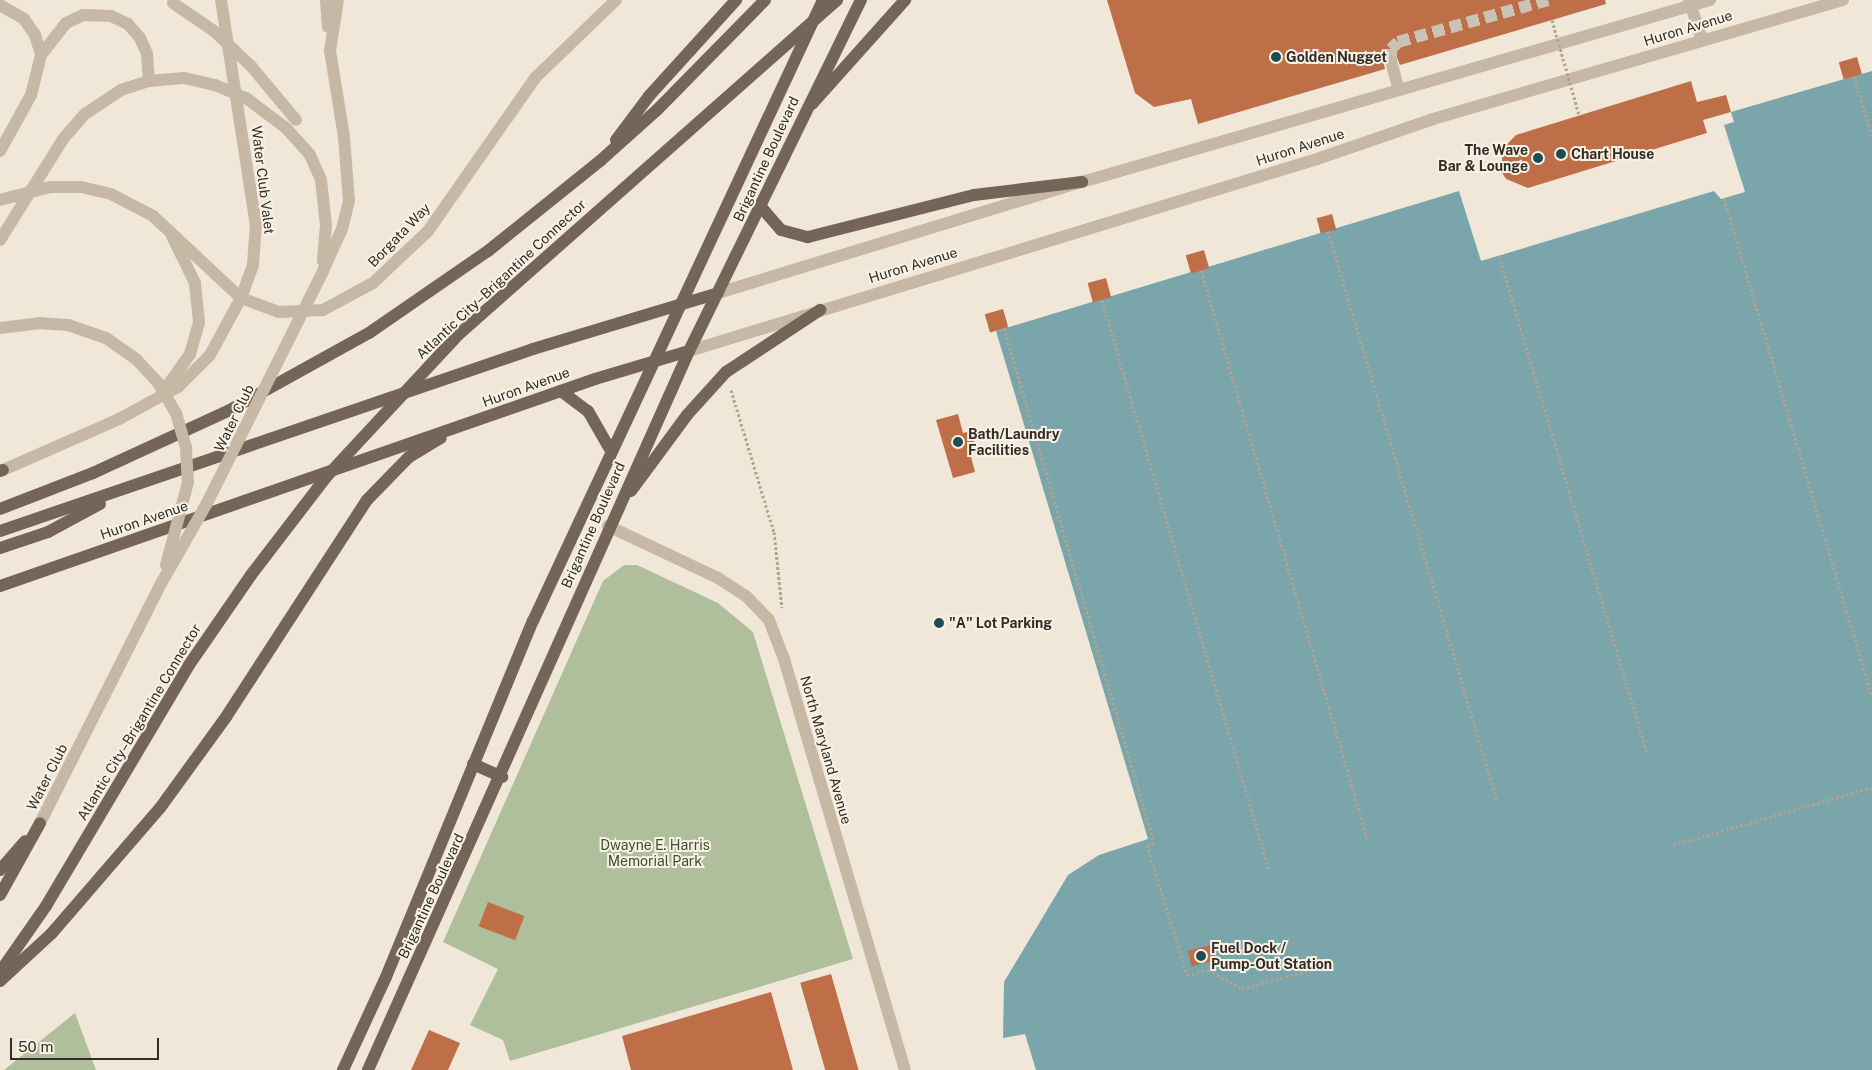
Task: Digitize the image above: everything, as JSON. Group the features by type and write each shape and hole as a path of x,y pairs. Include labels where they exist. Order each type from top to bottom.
{"main road":[{"path":"600,161 649,96 736,0"},
{"name":"Atlantic City–Brigantine Connector","path":"0,509 154,446 228,411 369,333 488,251 600,161 657,110 765,0"},
{"name":"Brigantine Boulevard","path":"343,1070 386,977 473,764 611,451 823,0"},
{"name":"Atlantic City–Brigantine Connector","path":"0,972 46,906 184,672 251,575 327,476 458,336 837,0"},
{"name":"Brigantine Boulevard","path":"368,1070 502,777 608,526 689,351 760,207 801,118 861,0"},
{"path":"801,118 905,0"},
{"path":"760,207 781,230 808,237 974,195 1082,182"},
{"name":"Huron Avenue","path":"0,531 533,349 718,293"},
{"path":"616,511 687,415 726,372 820,310"},
{"name":"Huron Avenue","path":"0,586 561,391 689,351"},
{"path":"561,391 588,411 611,451"},
{"path":"0,981 52,933 160,808 231,710 374,492 409,457 458,428"},
{"path":"0,548 48,532 133,487"},
{"path":"473,764 502,777"},
{"path":"0,870 40,823"},
{"path":"0,895 40,823"}],"street":[{"name":"Water Club Valet","path":"1,471 154,402 190,378 210,355 241,298 253,265 256,226 221,0"},
{"path":"326,0 330,52"},
{"name":"Water Club","path":"40,823 162,582 207,504 323,271 346,216 350,184 330,52 338,0"},
{"name":"Borgata Way","path":"0,200 35,188 81,187 125,200 167,227 241,298 279,312 309,313 345,301 387,272 446,208 499,126 536,78 616,0"},
{"name":"Huron Avenue","path":"718,293 1082,182 1690,3 1710,0"},
{"name":"Huron Avenue","path":"689,351 1702,40 1843,0"},
{"path":"169,2 230,46 267,83 310,155 321,180 326,225 323,271"},
{"path":"1690,3 1702,40"},
{"path":"0,5 28,23 41,55"},
{"path":"0,151 31,95 41,55 66,23 83,15 110,16 128,24 140,38 147,54 149,81"},
{"path":"1391,61 1399,90"},
{"path":"0,240 63,139 102,101 149,81 184,78 215,84 246,98 291,124"},
{"path":"154,402 190,354 199,322 195,283 167,227"},
{"path":"0,328 39,322 68,325 106,338 136,358 159,384 176,413 186,447 188,482 162,582"},
{"name":"North Maryland Avenue","path":"608,526 735,588 762,610 772,625 905,1070"}],"path":[{"path":"1552,20 1579,115"},
{"path":"1854,76 1872,137"},
{"path":"1724,198 1872,697"},
{"path":"1328,231 1497,801"},
{"path":"1499,256 1647,753"},
{"path":"1201,270 1368,841"},
{"path":"1102,300 1269,870"},
{"path":"1004,328 1154,843 1148,844 1187,976 1208,970 1242,990 1327,965"},
{"path":"732,383 732,397 740,427 774,532 778,596"},
{"path":"1673,844 1872,787"}],"green space":[{"name":"Dwayne E. Harris Memorial Park","path":"624,565 637,565 718,603 753,632 853,959 510,1061 503,1040 470,1025 498,969 443,942 603,581"},
{"path":"75,1013 96,1070 4,1070"}],"water":[{"path":"1872,71 1872,1070 1036,1070 1025,1034 1003,1038 1004,982 1068,875 1099,855 1148,839 996,331 1459,191 1481,261 1714,191 1721,199 1745,192 1724,125 1734,122 1731,112"}],"building":[{"name":"Golden Nugget","path":"1107,0 1605,0 1606,4 1400,65 1396,55 1388,53 1383,59 1385,69 1198,124 1191,99 1154,107 1135,93"},
{"path":"1857,57 1862,74 1844,80 1839,62"},
{"path":"1691,81 1697,102 1726,95 1731,112 1703,120 1707,133 1528,188 1506,179 1501,171 1503,148 1516,135"},
{"path":"1332,214 1336,229 1321,234 1317,218"},
{"path":"1204,250 1209,268 1191,274 1186,255"},
{"path":"1106,278 1111,297 1093,302 1088,283"},
{"path":"1003,309 1008,327 990,333 985,314"},
{"name":"Bath/Laundry Facilities","path":"958,414 963,433 971,431 977,451 970,453 975,472 953,478 936,420"},
{"path":"488,902 524,916 515,940 479,926"},
{"name":"Fuel Dock / Pump-Out Station","path":"1211,945 1215,961 1192,966 1188,951"},
{"path":"831,974 859,1070 825,1070 800,983"},
{"path":"771,992 793,1070 631,1070 622,1036"},
{"path":"429,1030 460,1043 448,1070 411,1070"}],"tunnel":[{"path":"1391,61 1391,49 1398,42 1548,0"}],"place":[{"name":"Golden Nugget","path":"1276,57"},
{"name":"Chart House","path":"1561,154"},
{"name":"The Wave Bar & Lounge","path":"1538,158"},
{"name":"Bath/Laundry Facilities","path":"958,442"},
{"name":"\"A\" Lot Parking","path":"939,623"},
{"name":"Fuel Dock / Pump-Out Station","path":"1201,956"}]}
